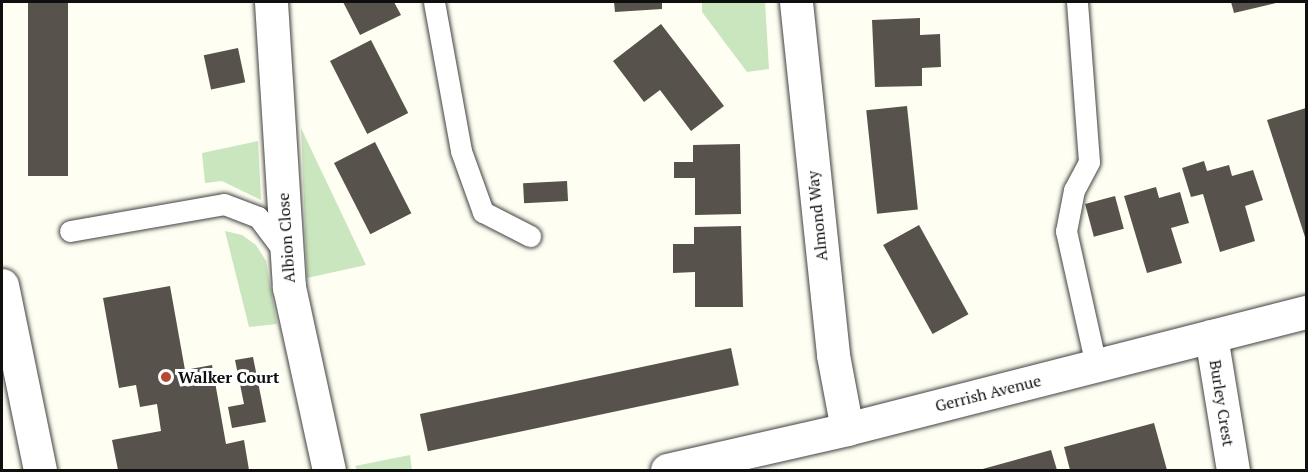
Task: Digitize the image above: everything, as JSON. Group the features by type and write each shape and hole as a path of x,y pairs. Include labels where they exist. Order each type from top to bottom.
{"street":[{"name":"Albion Close","path":"271,2 289,287 329,471"},
{"name":"Almond Way","path":"796,2 832,355 847,429"},
{"path":"2,285 40,471"},
{"name":"Gerrish Avenue","path":"668,471 847,429 1306,312"},
{"name":"Burley Crest","path":"1211,336 1233,471"}],"lane":[{"path":"434,2 461,152 483,212 530,236"},
{"path":"1077,2 1089,162 1074,190 1066,231 1096,365"},
{"path":"70,231 224,204 258,217 287,254"}],"green space":[{"path":"702,2 765,2 769,69 747,72 702,12"},
{"path":"301,128 366,265 307,278"},
{"path":"258,141 261,200 222,181 205,183 202,153"},
{"path":"225,231 242,235 256,245 266,261 277,324 249,327"},
{"path":"410,455 412,470 357,470 355,466"}],"building":[{"path":"28,2 68,2 68,176 28,176"},
{"path":"343,2 394,2 401,15 360,35"},
{"path":"614,2 662,2 662,9 615,12"},
{"path":"1231,2 1280,2 1234,13"},
{"path":"920,18 920,35 940,34 941,67 922,68 922,86 875,87 872,20"},
{"path":"661,24 724,106 691,131 660,90 644,102 613,61"},
{"path":"371,40 408,113 367,134 330,61"},
{"path":"238,48 245,82 211,90 204,55"},
{"path":"907,106 918,209 877,214 866,110"},
{"path":"1306,108 1306,240 1267,120"},
{"path":"375,142 411,213 370,234 334,163"},
{"path":"740,144 741,214 695,215 695,178 674,178 674,162 693,162 693,145"},
{"path":"1204,161 1207,171 1229,165 1232,176 1253,170 1263,200 1245,206 1255,241 1220,252 1203,194 1191,197 1182,168"},
{"path":"567,181 568,201 524,203 523,183"},
{"path":"1156,187 1159,198 1180,192 1189,223 1171,228 1182,263 1147,273 1124,196"},
{"path":"1115,196 1124,229 1094,237 1085,204"},
{"path":"919,225 968,314 933,334 883,245"},
{"path":"741,226 743,307 695,307 695,272 673,273 673,244 694,244 694,227"},
{"name":"Walker Court","path":"170,286 185,370 212,365 226,444 244,440 249,470 118,470 112,440 161,431 157,404 140,407 136,385 119,388 103,298"},
{"path":"731,348 739,385 428,451 420,414"},
{"path":"253,357 266,422 232,428 228,407 244,404 235,360"},
{"path":"1154,423 1167,470 1070,470 1064,447"},
{"path":"1051,450 1057,470 979,470"}],"place":[{"name":"Walker Court","path":"166,377"}]}
